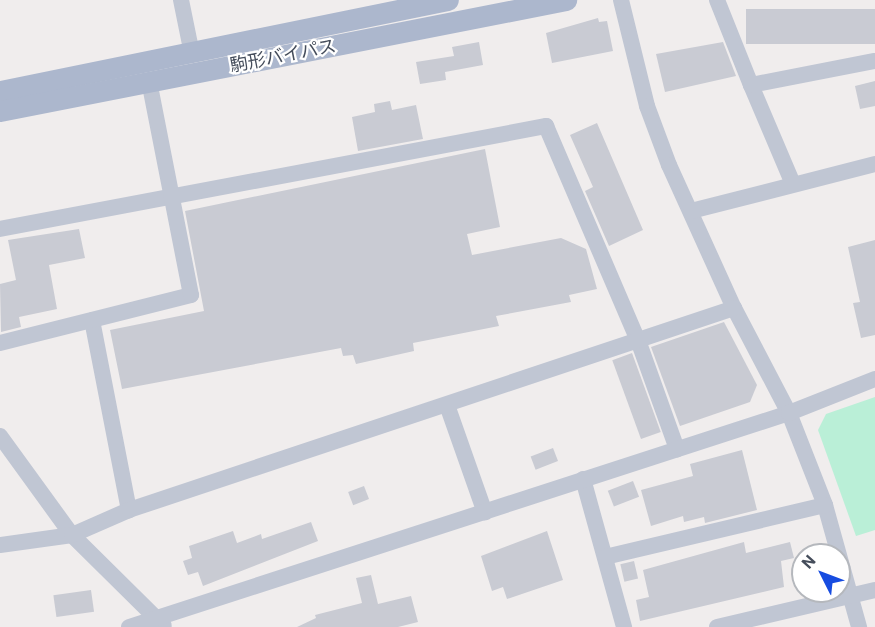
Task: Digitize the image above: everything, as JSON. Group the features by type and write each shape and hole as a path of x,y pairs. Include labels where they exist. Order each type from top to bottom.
{"main road":[{"name":"駒形バイパス","path":"0,91 192,54 448,0"},
{"name":"駒形バイパス","path":"0,111 566,0"}],"street":[{"path":"181,0 192,54"},
{"path":"621,0 647,106 734,308 789,413 825,505 860,627"},
{"path":"717,0 794,184"},
{"path":"751,85 875,61"},
{"path":"0,343 192,295 174,195 149,81"},
{"path":"0,229 546,126 639,343 676,449"},
{"path":"691,211 875,164"},
{"path":"0,545 72,535 129,510 639,343 734,308"},
{"path":"92,320 129,510"},
{"path":"129,627 161,623 583,479 789,413 875,379"},
{"path":"447,405 485,513"},
{"path":"0,436 72,535 161,623"},
{"path":"583,479 624,627"},
{"path":"605,557 825,505"},
{"path":"717,627 875,590"}],"green space":[{"path":"875,397 875,530 856,536 818,430 826,414"}],"building":[{"path":"746,9 875,9 875,44 746,44"},
{"path":"598,18 599,22 607,21 613,51 552,63 546,33"},
{"path":"479,42 483,65 445,72 446,80 420,84 416,62 454,56 452,47"},
{"path":"723,42 736,76 665,92 656,54"},
{"path":"875,81 875,106 860,109 855,86"},
{"path":"390,101 392,110 416,105 423,139 358,151 352,117 375,112 374,104"},
{"path":"597,123 643,230 609,246 585,191 593,187 570,135"},
{"path":"485,149 500,227 467,234 472,255 561,238 586,249 597,289 569,295 571,302 496,316 499,326 413,343 414,351 356,364 353,355 343,356 341,348 122,389 110,330 204,311 185,211"},
{"path":"79,229 85,258 49,265 57,309 19,317 21,327 1,332 0,284 16,280 8,240"},
{"path":"875,240 875,335 861,338 853,303 860,302 848,247"},
{"path":"724,322 757,385 750,402 680,426 651,347"},
{"path":"632,353 661,432 641,439 612,360"},
{"path":"553,448 558,461 536,470 531,457"},
{"path":"742,450 757,510 705,523 704,517 684,522 683,516 651,526 641,490 693,476 690,464"},
{"path":"633,481 639,497 614,507 608,491"},
{"path":"364,486 369,499 353,505 348,492"},
{"path":"311,522 318,541 203,586 198,572 188,575 183,561 192,558 189,546 233,531 237,543 261,534 262,539"},
{"path":"547,531 563,580 507,599 503,587 492,591 481,556"},
{"path":"744,542 746,553 790,542 791,546 791,559 781,561 784,587 640,621 636,600 649,597 643,570"},
{"path":"634,561 638,579 624,582 620,564"},
{"path":"371,575 378,604 411,596 418,622 398,627 297,627 316,618 315,615 362,603 356,578"},
{"path":"91,590 94,612 56,617 53,595"}]}
